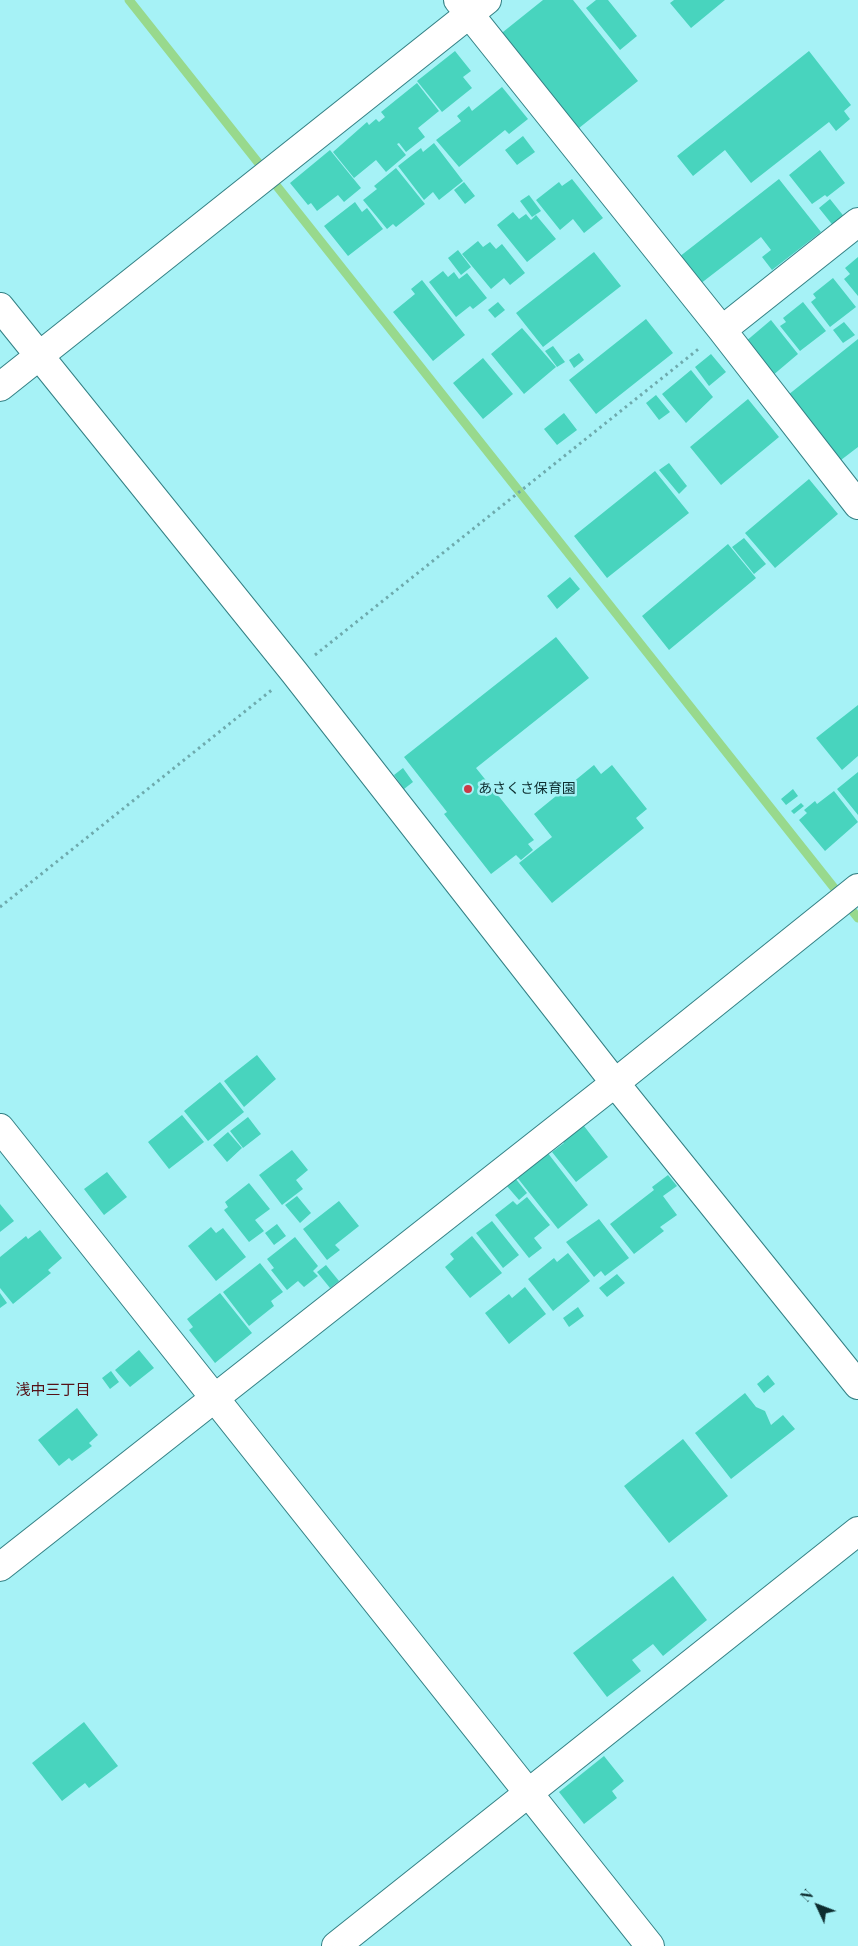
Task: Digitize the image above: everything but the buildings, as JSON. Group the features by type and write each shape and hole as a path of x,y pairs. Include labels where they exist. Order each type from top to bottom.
{"street":[{"path":"0,387 268,174 471,5 858,505"},
{"path":"722,330 858,222"},
{"path":"0,307 294,672 615,1083 858,1385"},
{"path":"0,1567 615,1083 848,896"},
{"path":"0,1128 216,1397 650,1946"},
{"path":"336,1946 858,1531"}],"path":[{"path":"0,907 722,330"}],"waterway":[{"path":"129,0 858,918"}],"place":[{"name":"あさくさ保育園","path":"468,789"}],"district":[{"name":"浅中三丁目","path":"53,1390"}]}
